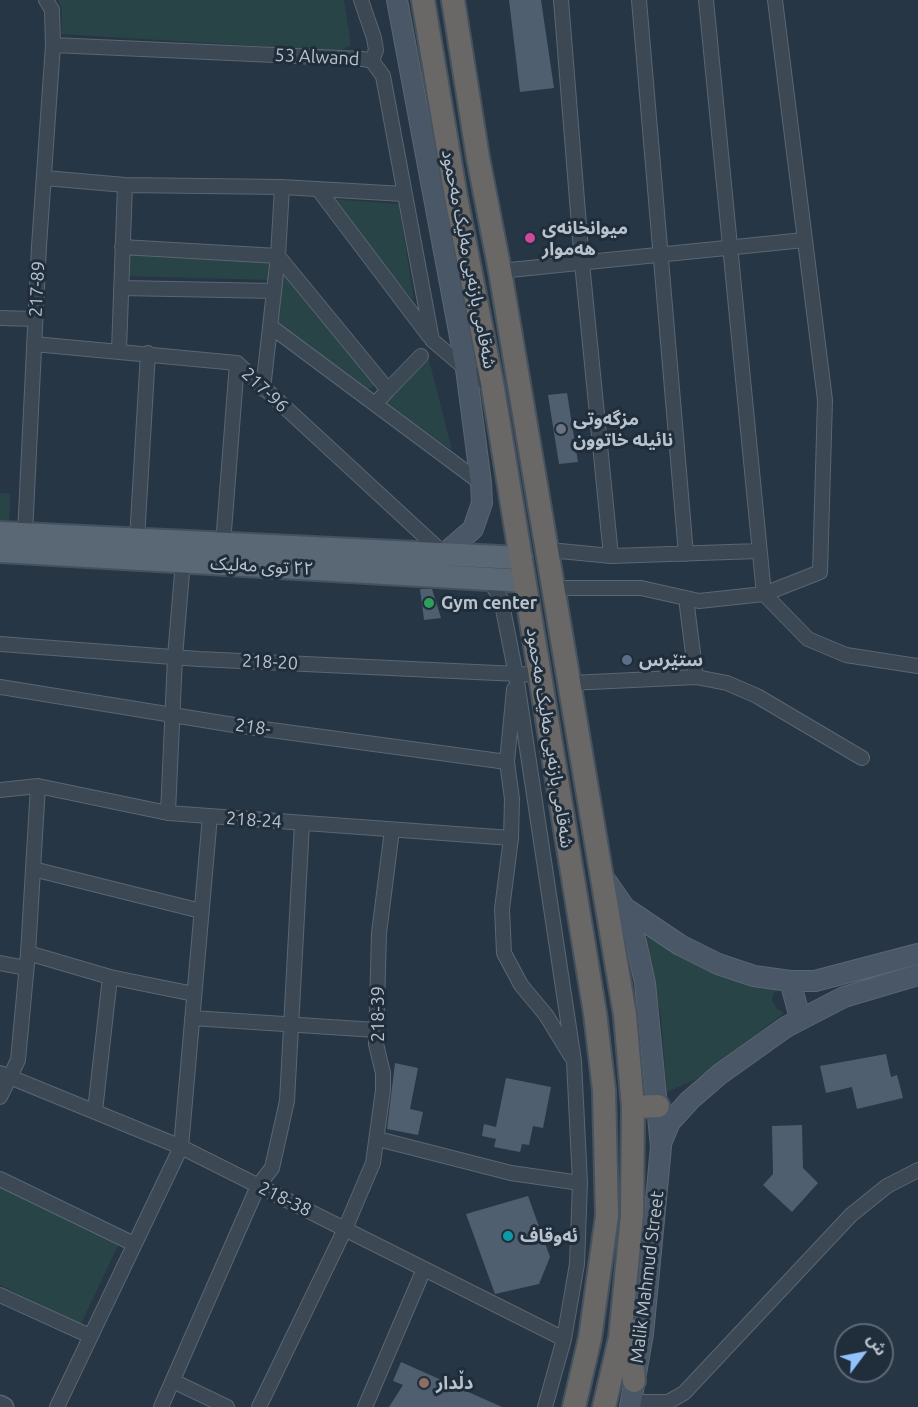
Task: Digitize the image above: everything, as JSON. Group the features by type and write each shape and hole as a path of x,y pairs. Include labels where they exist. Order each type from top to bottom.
{"highway":[{"name":"شەقامی بازنەیی مەلیک مەحمود","path":"423,0 456,197 493,388 595,1013 604,1090 607,1216 590,1338 574,1407"},
{"name":"شەقامی بازنەیی مەلیک مەحمود","path":"453,0 478,158 500,271 604,878 625,1015 633,1107 632,1205 620,1338 604,1407"},
{"path":"450,161 478,158"},
{"path":"456,197 484,190"},
{"path":"633,1107 658,1106"},
{"path":"624,1301 632,1397"}],"main road":[{"path":"397,0 466,369 481,483 482,503 473,529 444,554"},
{"name":"٢٢ توی مەلیک","path":"0,533 521,558"},
{"name":"٢٢ توی مەلیک","path":"0,551 524,581"},
{"path":"604,878 625,908 636,942 645,983 661,1147"},
{"path":"625,908 666,937 718,964 754,976 790,981 826,979 918,954"},
{"path":"661,1147 670,1122 694,1096 742,1058 800,1018 844,997 918,975"},
{"path":"790,981 800,1018"},
{"name":"Malik Mahmud Street","path":"632,1397 643,1334 661,1147"}],"street":[{"path":"46,0 52,10 52,45"},
{"path":"361,0 374,38 376,51 372,61"},
{"path":"561,0 582,263 611,556"},
{"path":"639,0 686,554"},
{"path":"706,0 764,594 808,639 846,655 918,666"},
{"path":"554,588 641,588 699,600 764,594 820,572 825,400 775,0"},
{"name":"53 Alwand","path":"52,45 363,58 372,61 383,76 432,340"},
{"name":"217-89","path":"25,534 35,319 52,45"},
{"path":"45,178 125,185 282,187 404,195"},
{"path":"119,350 125,185"},
{"path":"263,389 278,256 282,187"},
{"path":"318,189 432,340 493,388"},
{"path":"500,271 804,240"},
{"path":"122,247 278,256 388,390"},
{"path":"121,288 274,291"},
{"path":"0,318 35,319"},
{"path":"270,326 481,483"},
{"name":"217-96","path":"34,344 119,350 237,363 444,554"},
{"path":"137,539 148,353"},
{"path":"376,403 421,356"},
{"path":"223,544 237,363"},
{"path":"548,558 560,551 611,556 759,551"},
{"path":"168,813 175,657 183,561"},
{"path":"488,578 501,599 516,675 574,1061 580,1183 577,1264 564,1340 545,1407"},
{"path":"686,598 696,677"},
{"name":"218-20","path":"0,644 175,657 540,675"},
{"path":"516,675 507,762 512,799 511,838 502,909 504,953 521,985 546,1015 574,1061"},
{"path":"570,682 696,677 727,683 757,696 862,758"},
{"name":"218-","path":"0,687 174,716 507,762"},
{"path":"0,1097 4,1075 18,1060 28,953 38,786"},
{"name":"218-24","path":"0,790 38,786 168,813 511,838"},
{"path":"57,1407 181,1147 210,816"},
{"path":"160,1407 258,1186 272,1168 287,1101 302,823"},
{"name":"218-39","path":"259,1407 345,1229 373,1163 378,1140 383,1090 376,1030 379,933 392,830"},
{"path":"33,869 201,911"},
{"path":"28,953 110,977 194,994"},
{"path":"0,963 26,968"},
{"path":"94,1111 110,977"},
{"path":"192,1018 376,1030"},
{"name":"218-38","path":"4,1075 181,1147 564,1340"},
{"path":"378,1140 511,1173 580,1183"},
{"path":"632,1397 668,1402 684,1393 851,1215 886,1186 918,1170"},
{"path":"0,1179 134,1244"},
{"path":"365,1407 424,1269"},
{"path":"0,1295 90,1336"},
{"path":"173,1381 227,1407"}],"green space":[{"path":"58,0 344,0 351,45 339,51 61,34 62,10"},
{"path":"330,199 399,204 414,301"},
{"path":"125,253 274,257 273,280 125,276"},
{"path":"281,265 375,382 372,388 364,389 274,325"},
{"path":"429,360 452,450 384,403"},
{"path":"0,493 10,494 9,527 0,527"},
{"path":"646,933 779,989 773,994 772,1000 776,1008 784,1013 696,1079 667,1092 661,1018"},
{"path":"0,1186 119,1243 81,1324 0,1285"}],"building":[{"path":"509,0 541,0 554,88 520,92"},
{"path":"567,393 578,462 559,464 548,395"},
{"name":"Gym center","path":"420,589 432,589 441,618 424,620"},
{"path":"886,1054 891,1077 897,1075 903,1098 857,1109 852,1087 826,1093 820,1066"},
{"path":"395,1063 418,1068 410,1109 423,1112 418,1135 387,1129"},
{"path":"506,1078 551,1087 543,1128 533,1126 529,1145 522,1144 520,1152 494,1147 496,1139 482,1136 484,1124 496,1127"},
{"path":"802,1125 803,1168 818,1183 792,1212 763,1185 773,1174 772,1126"},
{"name":"ئەوقاف","path":"528,1196 550,1257 539,1284 495,1294 466,1214"},
{"name":"دڵدار","path":"401,1362 502,1407 389,1407 403,1385 393,1381"}],"place":[{"name":"میوانخانەی هەموار","path":"530,238"},
{"name":"مزگەوتی نائیلە خاتوون","path":"561,429"},
{"name":"Gym center","path":"429,603"},
{"name":"ستێرس","path":"627,660"},
{"name":"ئەوقاف","path":"508,1236"},
{"name":"دڵدار","path":"424,1383"}]}
